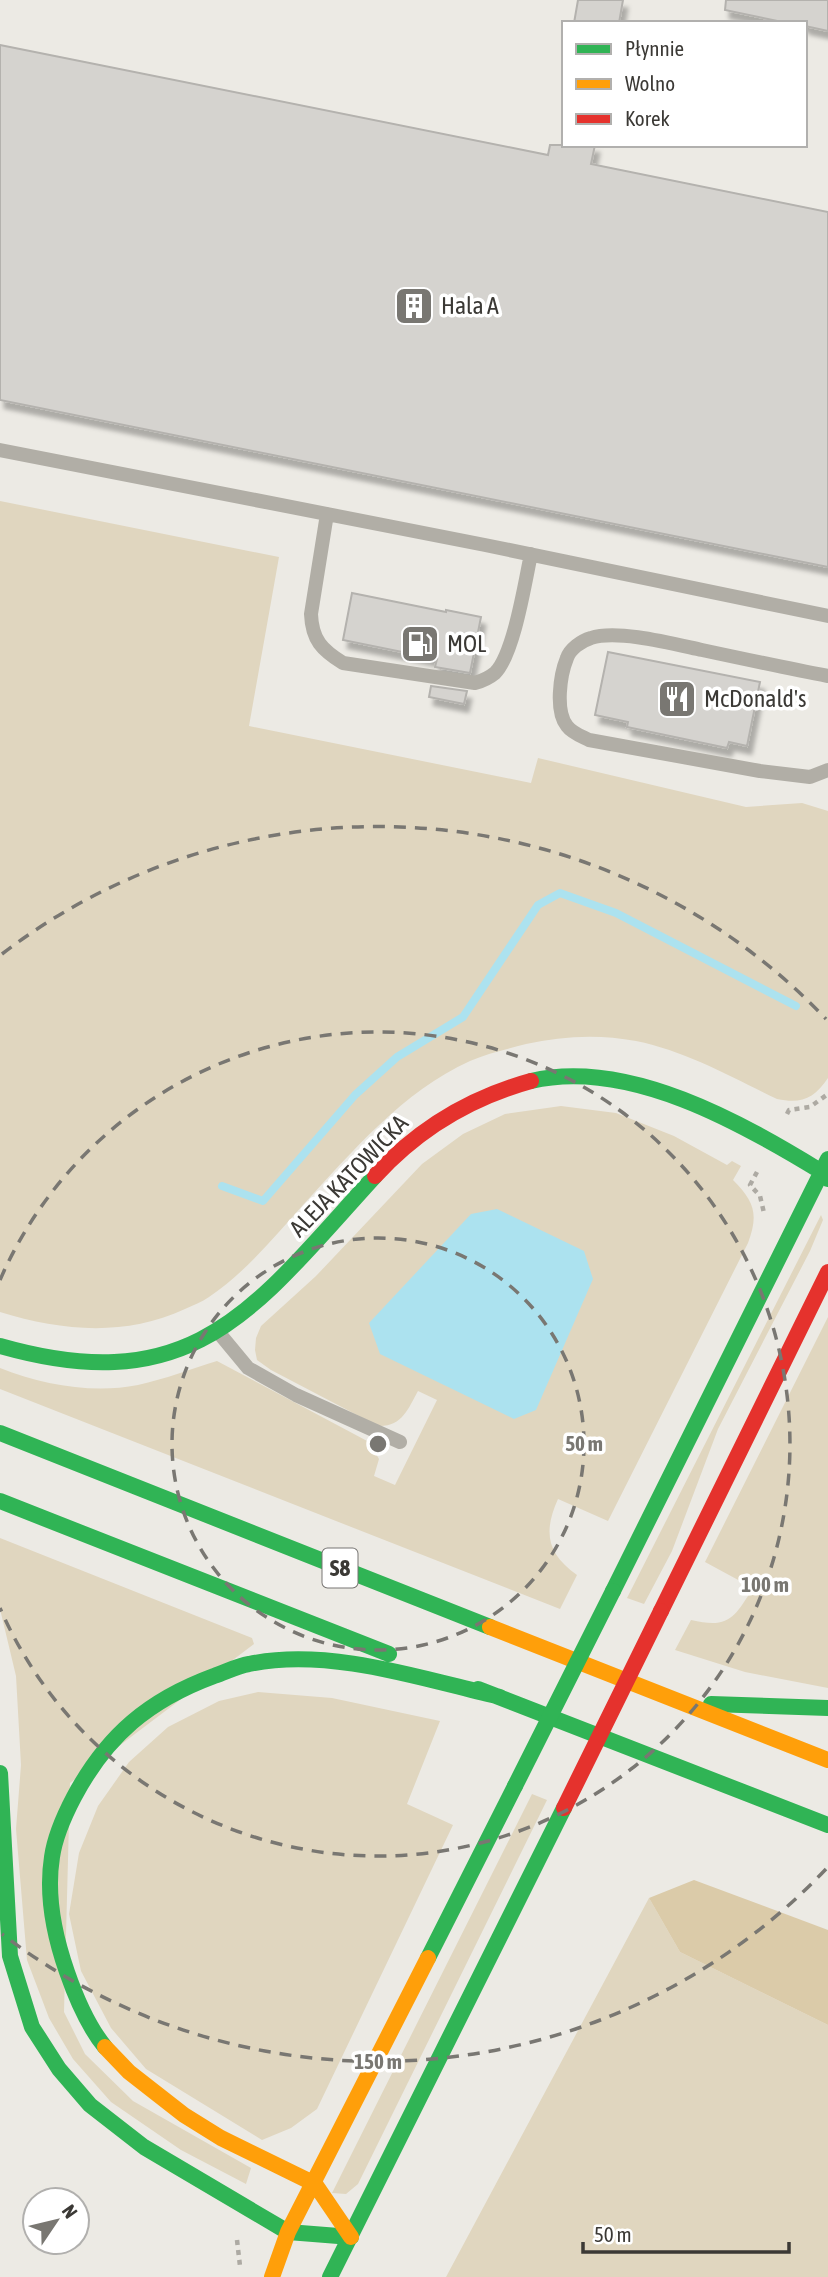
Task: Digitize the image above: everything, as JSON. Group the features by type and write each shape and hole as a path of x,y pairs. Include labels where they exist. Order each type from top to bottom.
{"main road":[{"name":"ALEJA KATOWICKA","path":"0,1346 61,1362 102,1365 142,1360 168,1353 218,1332 253,1307 278,1283 408,1142 446,1115 474,1101 547,1077 588,1078 656,1091 773,1141 826,1170"},
{"path":"272,2277 288,2232 826,1170"},
{"path":"330,2277 828,1272"},
{"name":"S8","path":"0,1433 828,1760"},
{"path":"0,1501 828,1825"},
{"path":"351,2237 314,2182 234,2146 178,2111 130,2071 102,2043 78,2003 58,1947 51,1906 51,1865 62,1820 93,1764 129,1722 193,1682 251,1664 287,1660 339,1661 500,1698"},
{"path":"681,1702 828,1708"},
{"path":"0,1773 10,1956 32,2027 60,2069 90,2105 144,2147 288,2232 351,2237"}],"lane":[{"path":"0,450 531,554 828,616"},
{"path":"327,514 311,628 324,651 343,663 475,683 488,678 496,672 510,641 531,554"},
{"path":"828,676 664,642 600,636 581,642 567,658 559,703 567,726 589,740 760,771 810,777 828,770"},
{"path":"218,1332 248,1368 296,1395 400,1442"}],"path":[{"path":"785,1119 789,1110 810,1107 828,1094"},
{"path":"238,2235 236,2242 241,2275"}],"shaded area":[{"path":"0,501 279,557 249,726 531,783 538,758 746,807 802,803 828,811 828,1078 812,1095 793,1101 777,1099 673,1051 636,1041 608,1037 567,1038 498,1051 470,1061 446,1074 401,1106 360,1144 247,1266 203,1300 162,1318 116,1327 70,1327 0,1312"},
{"path":"561,1106 616,1113 674,1136 727,1165 732,1161 741,1166 733,1180 746,1195 754,1216 748,1243 608,1521 558,1499 550,1522 551,1542 559,1559 577,1575 560,1609 0,1389 0,1368 51,1383 104,1389 148,1383 217,1361 369,1442 379,1459 374,1476 395,1485 437,1400 418,1391 399,1420 386,1426 378,1426 257,1360 256,1338 261,1326 316,1276 422,1164 463,1134 505,1114"},
{"path":"821,1215 823,1220 810,1251 718,1429 672,1551 644,1604 627,1598"},
{"path":"828,1317 828,1688 745,1672 675,1650 691,1620 714,1623 729,1619 741,1607 753,1588 705,1562"},
{"path":"0,1538 252,1638 254,1644 70,1783 64,2012 85,2054 133,2101 251,2168 246,2184 181,2150 111,2102 73,2059 49,2018 27,1960 16,1829 21,1765 16,1676 0,1609"},
{"path":"258,1692 332,1698 440,1721 407,1804 453,1825 317,2109 291,2128 262,2140 146,2069 111,2028 81,1971 69,1914 79,1853 98,1806 129,1762 168,1727 219,1701"},
{"path":"532,1794 547,1800 358,2184 346,2194 332,2193"},
{"path":"694,1880 828,1930 828,2025 680,1952 649,1898"},
{"path":"649,1898 680,1952 828,2025 828,2277 446,2277"}],"water":[{"path":"497,1209 584,1251 593,1279 536,1410 514,1419 380,1354 369,1323 471,1214"}],"building":[{"path":"578,0 623,0 619,21 574,21"},
{"path":"726,0 828,0 828,31 807,26 807,21 777,21 725,10"},
{"name":"Hala A","path":"0,45 548,155 550,145 595,147 591,164 828,212 828,567 0,400"},
{"path":"352,593 481,617 470,673 435,667 437,659 343,640"},
{"name":"McDonald's","path":"608,652 760,682 747,746 729,742 727,748 627,727 628,722 595,715"},
{"path":"431,686 467,691 464,704 429,697"}],"waterway":[{"path":"222,1186 263,1201 355,1095 397,1057 463,1017 538,905 560,893 616,913 796,1006"}],"traffic: fast":[{"path":"531,1081 568,1076 606,1079 645,1087 720,1116 822,1172"},
{"path":"613,1591 828,1159"},
{"path":"822,1172 828,1179"},
{"path":"0,1346 68,1360 125,1361 173,1351 216,1331 256,1302 294,1265 375,1176"},
{"path":"0,1433 490,1627"},
{"path":"0,1501 389,1654"},
{"path":"515,1786 613,1591"},
{"path":"105,2047 83,2011 62,1958 52,1915 50,1871 53,1849 74,1797 101,1755 132,1722 169,1696 191,1686 240,1666 280,1660 311,1659 376,1667 500,1697"},
{"path":"478,1689 828,1825"},
{"path":"711,1704 828,1708"},
{"path":"0,1773 10,1956 32,2027 59,2069 90,2105 144,2147 288,2232 351,2237"},
{"path":"428,1958 515,1786"},
{"path":"330,2277 564,1808"}],"traffic: slow":[{"path":"490,1627 828,1760"},
{"path":"272,2277 288,2232 428,1958"},
{"path":"105,2047 129,2072 184,2115 221,2138 315,2184 351,2237"}],"traffic: jam":[{"path":"375,1176 409,1144 446,1117 487,1096 531,1081"},
{"path":"661,1611 828,1272"},
{"path":"564,1808 661,1611"}],"place":[{"name":"Hala A","path":"414,306"},
{"name":"MOL","path":"420,644"},
{"name":"McDonald's","path":"677,699"}]}
